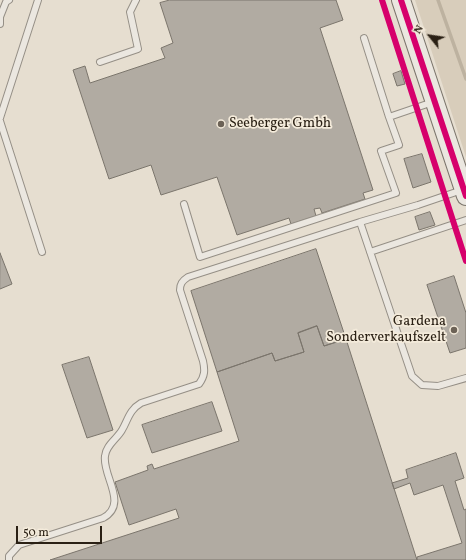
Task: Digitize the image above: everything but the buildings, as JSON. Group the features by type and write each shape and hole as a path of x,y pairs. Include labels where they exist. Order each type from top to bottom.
{"street":[{"path":"401,0 465,193"}],"lane":[{"path":"38,0 0,119 42,252"},
{"path":"100,62 138,49 130,12 136,0"},
{"path":"0,24 0,17 7,1"},
{"path":"184,204 200,256 396,193 382,151 399,145 364,38"},
{"path":"389,117 435,102"},
{"path":"9,560 10,556 19,545 103,518 110,514 115,502 105,462 105,454 108,447 122,431 130,412 134,407 141,403 199,384 203,378 205,370 203,361 180,290 180,285 183,280 188,277 360,222 465,193"},
{"path":"370,252 466,220"},
{"path":"360,222 412,376 422,385 438,386 466,378"}],"shaded area":[{"path":"415,0 466,0 466,157"}],"waterway":[{"path":"438,0 466,79"}],"cycle path":[{"path":"382,0 466,261"},
{"path":"401,0 466,196"}],"place":[{"name":"Seeberger Gmbh","path":"221,124"},
{"name":"Gardena Sonderverkaufszelt","path":"454,330"}]}
